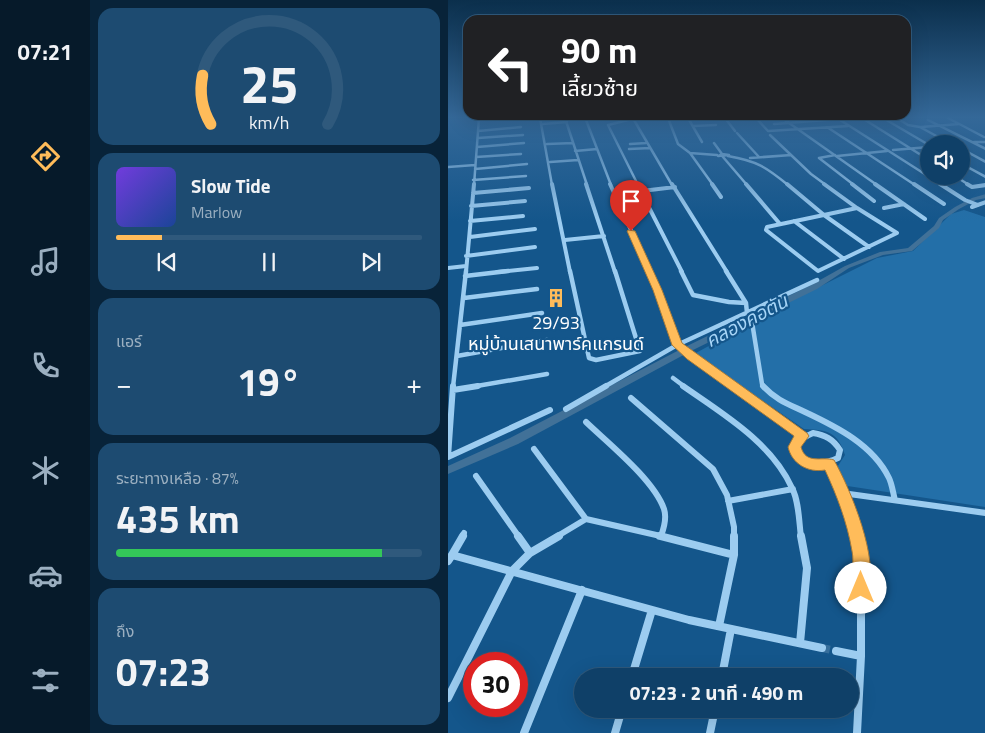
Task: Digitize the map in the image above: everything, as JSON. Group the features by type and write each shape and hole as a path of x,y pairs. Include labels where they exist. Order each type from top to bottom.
{"street":[{"path":"476,152 470,237 466,256 464,298 453,390 448,457 550,410"},
{"path":"548,152 557,211 565,240 572,284 589,358 596,360 618,357 640,351 587,180 576,152"},
{"path":"598,152 658,290 679,346 802,436"},
{"path":"622,152 693,295 729,302 746,303"},
{"path":"653,152 746,303 752,322 762,384 773,397 833,425 863,446 874,456 889,478 895,500"},
{"path":"720,152 780,224"},
{"path":"755,152 759,157"},
{"path":"788,152 810,174 857,208 897,232 822,271 816,271 766,228 857,208"},
{"path":"831,152 925,219"},
{"path":"872,152 819,158 874,201"},
{"path":"891,152 965,200 978,205"},
{"path":"690,153 728,154 728,156 747,159 765,166 824,215 869,247"},
{"path":"690,153 721,197"},
{"path":"866,153 944,204"},
{"path":"476,157 521,154"},
{"path":"970,154 986,162"},
{"path":"747,159 791,155"},
{"path":"550,162 578,160"},
{"path":"448,167 527,164"},
{"path":"970,168 986,177"},
{"path":"474,180 526,176"},
{"path":"969,185 979,192"},
{"path":"972,187 986,185"},
{"path":"642,191 675,187"},
{"path":"473,192 529,188"},
{"path":"635,204 634,198 644,196"},
{"path":"472,206 525,201"},
{"path":"972,208 986,202"},
{"path":"884,208 904,204"},
{"path":"470,221 523,216"},
{"path":"794,221 844,259"},
{"path":"470,237 535,229"},
{"path":"565,240 604,236"},
{"path":"466,256 535,247"},
{"path":"448,268 466,266"},
{"path":"465,276 537,268"},
{"path":"566,409 679,346 817,280"},
{"path":"464,298 537,289"},
{"path":"460,325 542,313"},
{"path":"457,356 547,340"},
{"path":"453,390 547,374"},
{"path":"672,378 752,436 779,466 793,489 807,568 800,643"},
{"path":"632,398 713,469 728,501 734,527 734,555 719,626"},
{"path":"586,422 657,493 665,511 665,525 661,536"},
{"path":"813,433 825,435 835,441 840,450 838,458 830,464 810,464 802,460 796,454 795,447 797,441 802,436 813,433"},
{"path":"534,449 586,519 734,555"},
{"path":"830,464 851,512 861,554 861,656 856,733"},
{"path":"476,476 530,553"},
{"path":"728,501 793,489"},
{"path":"842,493 986,513"},
{"path":"448,698 512,571 530,553 586,519"},
{"path":"464,533 450,558 512,571 652,610 822,648"},
{"path":"524,733 582,590"},
{"path":"634,668 652,610"},
{"path":"723,668 731,629"},
{"path":"836,651 861,656"},
{"path":"615,733 619,718"},
{"path":"710,733 713,718"}],"shaded area":[{"path":"964,210 985,217 985,507 841,485 836,469 845,455 839,441 835,437 820,430 804,429 694,354 797,298 877,258 913,251 951,214"}],"waterway":[{"name":"คลองคอตัน","path":"448,470 514,441 688,349 814,287 847,267 882,253 910,250 937,227 941,219 974,199 986,196"}],"tunnel":[{"path":"822,648 836,651"}],"place":[{"name":"29/93 หมู่บ้านเสนาพาร์คแกรนด์","path":"556,298"}],"route":[{"path":"631,231 658,290 677,345 802,436 797,441 795,447 796,454 802,460 810,464 830,464 851,512 861,554 861,588"}]}
